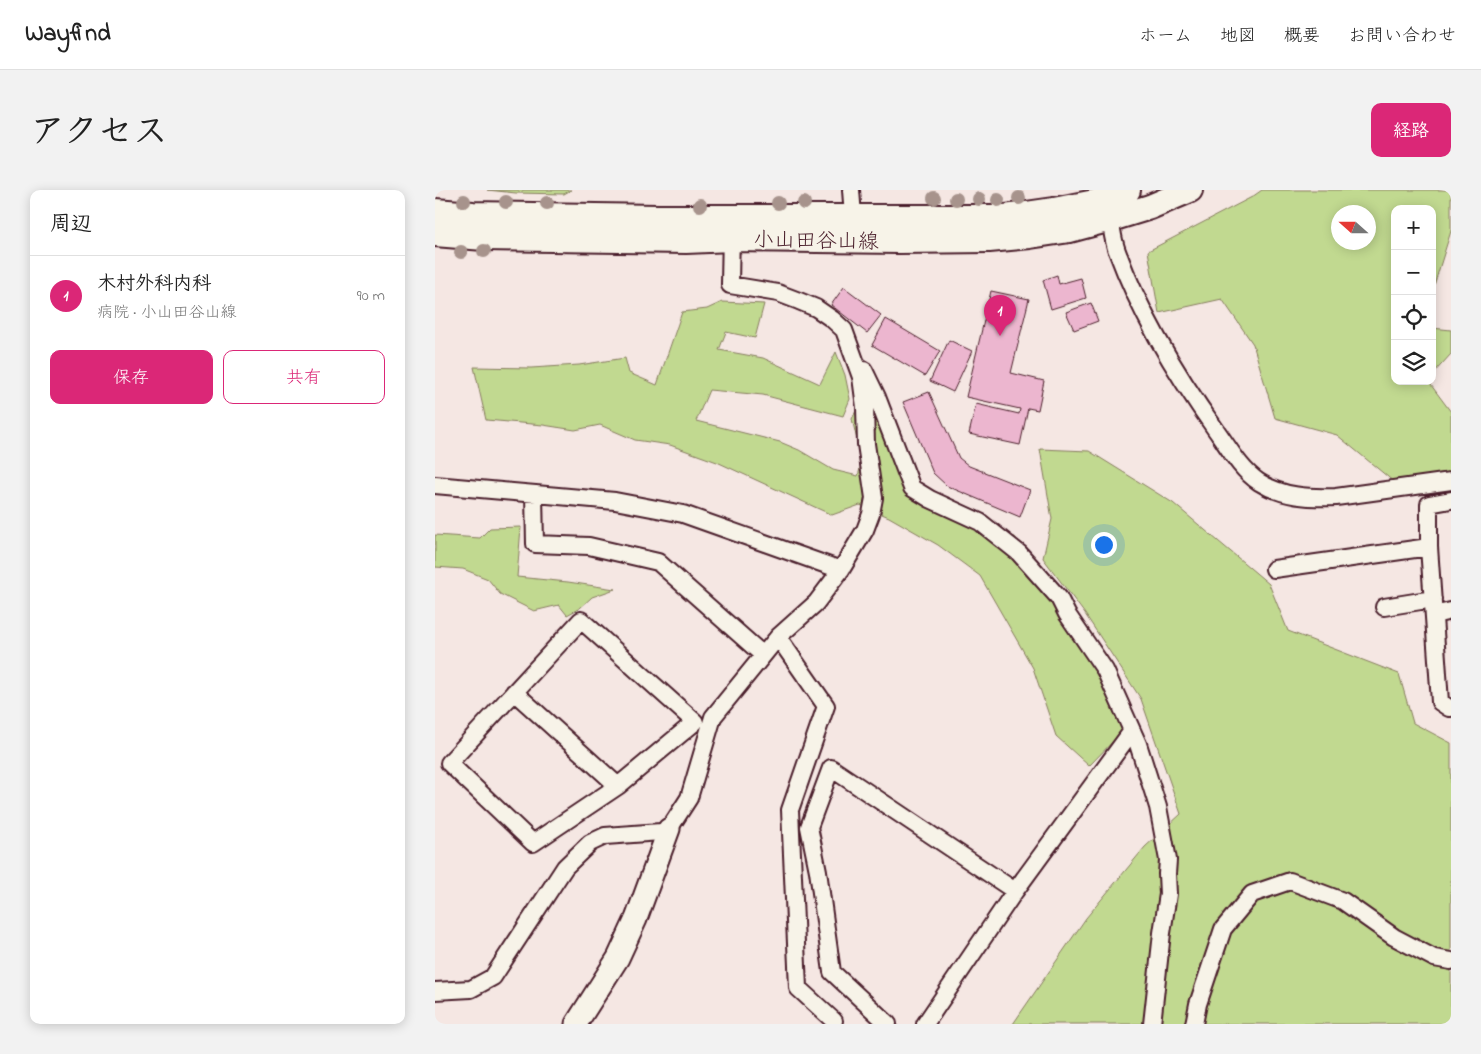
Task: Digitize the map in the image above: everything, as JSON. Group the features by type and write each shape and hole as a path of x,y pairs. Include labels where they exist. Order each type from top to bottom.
{"main road":[{"name":"小山田谷山線","path":"435,211 731,228 989,240 1070,230 1108,210 1128,190"},
{"name":"小山田谷山線","path":"435,234 484,238 686,241 731,228 853,216 1005,217 1053,210 1108,210 1150,207 1190,190"}],"street":[{"path":"851,190 853,216"},
{"path":"1108,210 1117,251 1133,293 1156,337 1195,400 1237,460 1243,468 1259,481 1286,494 1336,497 1451,481"},
{"path":"731,228 731,285 777,293 799,301 816,308 844,330 877,397 912,488 980,522 1019,553 1059,598 1067,614 1105,670 1138,744 1158,807 1168,860 1168,894 1152,1024"},
{"path":"583,1022 618,958 636,919 669,829 689,798 713,717 778,637 816,603 841,570 865,530 874,498 866,444 865,407 861,377 844,330"},
{"path":"435,485 615,501 683,514 841,570"},
{"path":"534,494 535,544 589,546 658,562 763,655"},
{"path":"1451,500 1429,504 1429,547 1440,702 1451,708"},
{"path":"1274,569 1429,547"},
{"path":"1384,607 1433,607 1451,611"},
{"path":"695,722 581,620 449,763 533,843 618,786 695,722 713,717"},
{"path":"778,637 826,706 790,810 798,988 834,1021"},
{"path":"514,692 618,786"},
{"path":"925,1024 1015,891 1132,731"},
{"path":"888,1024 832,972 809,827 831,768 1015,891"},
{"path":"435,991 471,989 493,977 565,867 590,842 605,836 661,832 669,829"},
{"path":"1194,1024 1197,1004 1223,929 1253,894 1289,881 1343,902 1394,937 1434,958 1451,961"}],"green space":[{"path":"487,190 571,190 564,194"},
{"path":"1262,190 1451,190 1451,231 1436,279 1436,205 1391,205 1391,385 1431,385 1451,412 1451,476 1394,482 1337,435 1275,418 1253,344 1222,299 1159,313 1148,251"},
{"path":"722,302 764,304 755,338 726,332 719,350 763,358 820,384 836,352 845,375 850,399 843,416 763,395 709,390 696,421 780,442 799,450 833,470 858,476 862,461 852,419 865,392 887,437 909,497 968,525 1015,537 1058,611 1116,685 1125,729 1089,766 1056,736 1033,668 980,576 938,545 889,517 860,505 832,515 717,462 670,445 635,440 600,425 575,430 486,420 474,367 531,368 579,365 625,358 629,373 657,385 682,312 707,309"},
{"path":"1436,328 1451,330 1451,354 1436,371"},
{"path":"1040,449 1089,451 1173,503 1269,584 1288,631 1399,674 1413,723 1451,743 1451,1024 1013,1024 1086,918 1145,847 1181,814 1141,699 1085,614 1043,558 1052,519"},
{"path":"521,527 517,577 615,589 592,597 580,608 567,615 559,605 534,611 500,594 488,579 463,569 435,567 435,535 480,538 490,528"}],"building":[{"path":"1057,275 1059,284 1081,278 1086,298 1051,309 1043,280"},
{"path":"844,287 881,315 867,333 831,305"},
{"path":"991,291 1029,299 1011,373 1044,381 1038,410 1028,408 1020,445 969,434 976,404 1019,414 1020,409 966,397"},
{"path":"1091,303 1098,321 1074,330 1066,312"},
{"path":"886,319 940,351 925,376 872,345"},
{"path":"949,340 972,351 953,392 930,381"},
{"path":"929,392 959,458 969,466 1030,490 1020,517 947,486 933,473 903,402"}],"place":[{"name":"木村外科内科","path":"1000,336"}]}
